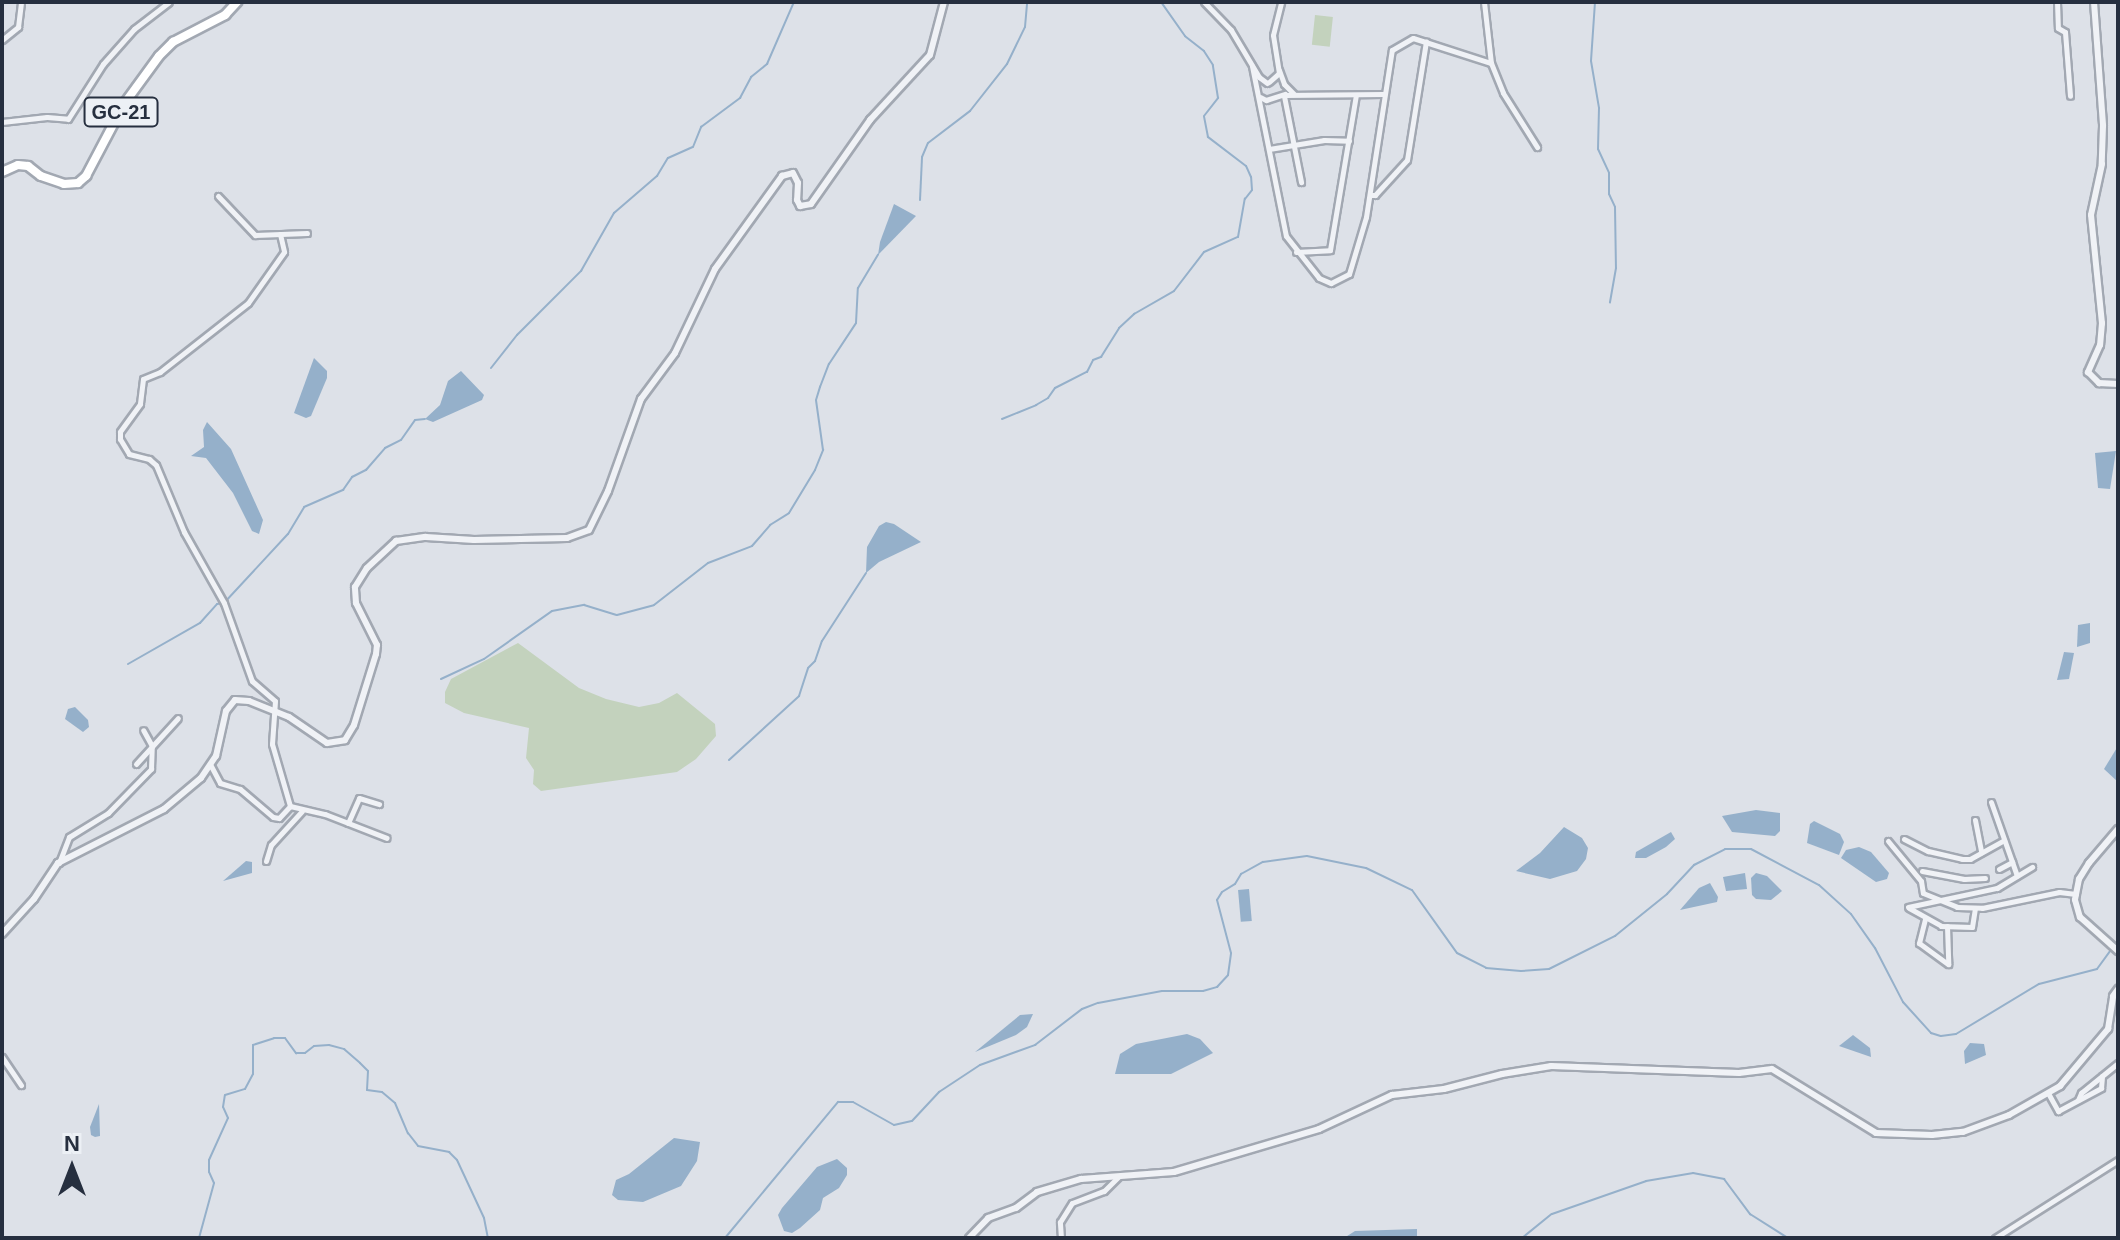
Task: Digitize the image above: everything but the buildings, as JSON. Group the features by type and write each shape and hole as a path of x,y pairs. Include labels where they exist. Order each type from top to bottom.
{"main road":[{"name":"GC-21","path":"2,172 18,165 28,166 41,176 64,184 78,183 86,176 124,104 159,56 173,42 225,15 237,2"}],"street":[{"path":"2,40 18,27 21,2"},
{"path":"2,122 47,117 68,119 103,64 134,29 169,2"},
{"path":"58,863 164,809 211,766 230,703 241,699 276,711 327,743 339,743 350,734 377,645 356,603 355,587 367,568 396,541 426,537 474,540 567,538 589,530 608,491 641,399 675,353 715,269 782,176 793,173 798,183 797,200 800,206 811,204 870,120 930,55 944,2"},
{"path":"1204,2 1231,30 1252,66 1268,82 1284,85 1300,97"},
{"path":"1259,95 1268,82 1278,77 1273,35 1281,2"},
{"path":"1484,2 1491,63 1503,93 1537,147"},
{"path":"2057,2 2058,28 2065,32 2070,96"},
{"path":"2094,2 2103,126 2102,164 2091,215 2102,323 2100,345 2088,372 2099,383 2118,384"},
{"path":"1252,66 1286,236 1319,278 1331,283 1339,282 1349,274 1354,259 1370,195 1392,50 1405,40 1426,42 1491,63"},
{"path":"1370,195 1375,195 1407,160 1426,42"},
{"path":"1277,65 1284,85 1301,182"},
{"path":"1259,95 1266,100 1284,95 1383,94"},
{"path":"1296,252 1330,250 1356,95"},
{"path":"1269,149 1292,144 1349,141"},
{"path":"218,196 252,234 307,233"},
{"path":"280,234 284,252 248,303 160,372 145,377 140,404 120,439 124,449 156,465 184,532 226,607 252,681 272,696 276,711 272,718 272,744 290,806"},
{"path":"136,764 178,718"},
{"path":"2,934 34,899 58,863 69,837 108,813 145,778 151,769 152,746 143,730"},
{"path":"211,766 220,783 240,789 273,817 279,818 290,806"},
{"path":"348,823 359,798 379,804"},
{"path":"1991,802 2017,876"},
{"path":"290,806 325,814 387,838"},
{"path":"266,861 271,845 302,811"},
{"path":"1975,820 1981,852"},
{"path":"2117,951 2080,917 2076,894 2089,863 2118,829"},
{"path":"1904,839 1948,857 1970,859 2004,840"},
{"path":"1888,841 1921,881 1923,893 1939,901 1975,909 2059,892 2076,894"},
{"path":"1999,869 2012,862"},
{"path":"1975,909 1972,927 1947,926 1925,919 1908,907 1997,888 2032,867"},
{"path":"1922,871 1964,879 1985,878"},
{"path":"1925,919 1919,943 1948,964 1947,926"},
{"path":"969,1238 988,1218 1016,1208 1037,1192 1090,1177 1174,1172 1319,1129 1392,1095 1551,1066 1739,1073 1772,1069 1868,1130 1917,1135 1971,1129 2009,1115 2070,1077 2085,1055 2100,1043 2112,1019 2113,996 2118,989"},
{"path":"2,1057 21,1085"},
{"path":"2048,1093 2058,1111 2101,1088 2102,1076 2118,1063"},
{"path":"1995,1238 2118,1160"},
{"path":"1061,1238 1060,1222 1072,1203 1104,1191 1119,1176"}],"green space":[{"path":"1315,15 1333,17 1330,47 1312,45"},
{"path":"518,643 579,688 606,699 639,707 659,703 677,693 715,724 716,736 696,759 677,772 541,791 533,784 534,770 526,758 529,728 464,713 445,703 445,692 451,679"}],"water":[{"path":"894,204 916,216 878,255 880,242"},
{"path":"314,358 327,371 327,378 311,416 306,418 294,413"},
{"path":"461,371 484,395 482,400 433,422 425,419 440,405 448,381"},
{"path":"207,422 231,449 263,520 259,534 252,531 233,493 206,458 191,456 204,447 203,430"},
{"path":"2116,451 2110,489 2098,488 2095,453"},
{"path":"886,522 921,542 879,562 866,573 867,547 879,526"},
{"path":"2090,623 2090,643 2077,647 2078,625"},
{"path":"2064,652 2074,653 2069,679 2057,680"},
{"path":"75,707 88,720 89,727 83,732 65,719 68,709"},
{"path":"2118,746 2118,782 2104,769"},
{"path":"1756,810 1780,813 1780,831 1775,836 1732,832 1722,816"},
{"path":"1814,821 1840,834 1844,842 1839,855 1807,843 1810,824"},
{"path":"1564,827 1582,838 1588,848 1586,859 1577,871 1550,879 1516,871 1540,853"},
{"path":"1671,832 1675,839 1666,847 1646,858 1635,858 1636,852"},
{"path":"1859,847 1871,852 1889,873 1887,879 1876,882 1841,858 1846,850"},
{"path":"246,861 252,862 252,873 223,881"},
{"path":"1745,873 1747,889 1726,891 1723,877"},
{"path":"1756,873 1767,876 1782,891 1771,900 1756,899 1752,895 1751,878"},
{"path":"1710,883 1718,897 1717,902 1680,910 1699,888"},
{"path":"1249,889 1252,921 1241,922 1238,890"},
{"path":"1033,1014 1027,1027 1016,1035 975,1052 1020,1015"},
{"path":"1187,1034 1200,1039 1213,1053 1171,1074 1115,1074 1120,1054 1136,1044"},
{"path":"1853,1035 1870,1048 1871,1057 1839,1046"},
{"path":"1970,1043 1984,1044 1986,1055 1965,1064 1964,1051"},
{"path":"99,1104 100,1136 95,1137 91,1135 90,1127"},
{"path":"674,1138 700,1142 697,1161 681,1186 643,1202 618,1200 612,1195 616,1180 629,1174"},
{"path":"837,1159 847,1168 847,1175 839,1188 823,1198 820,1210 800,1228 792,1233 784,1231 778,1215 782,1208 817,1167"},
{"path":"1417,1229 1417,1238 1344,1238 1355,1231"}],"waterway":[{"path":"491,368 517,335 581,271 614,213 657,176 668,158 693,147 701,127 740,98 751,77 767,64 794,2"},
{"path":"920,200 922,157 928,143 970,111 1007,64 1025,27 1027,2"},
{"path":"1002,419 1036,405 1048,398 1055,388 1087,372 1093,360 1101,357 1119,328 1134,314 1174,291 1204,252 1238,237 1245,199 1252,190 1251,177 1246,166 1208,137 1204,116 1218,98 1213,65 1204,51 1185,36 1161,2"},
{"path":"1595,2 1591,61 1599,108 1598,149 1609,173 1609,194 1615,207 1616,268 1610,302"},
{"path":"441,679 484,659 552,611 584,605 617,615 654,605 708,563 752,546 770,525 789,513 815,470 823,450 816,400 820,387 829,364 856,323 858,288 878,255"},
{"path":"128,664 200,623 217,604 224,603 288,534 304,507 343,490 352,477 366,470 385,448 401,440 415,420 425,419"},
{"path":"729,760 799,696 808,668 815,661 822,641 866,573"},
{"path":"725,1238 838,1102 853,1102 894,1125 912,1121 939,1092 980,1065 1035,1045 1082,1009 1162,991 1203,991 1217,987 1228,975 1231,953 1217,900 1241,874 1263,862 1307,856 1366,868 1412,890 1457,953 1486,968 1521,971 1549,969 1615,936 1667,894 1694,865 1725,849 1751,849 1819,885 1851,914 1875,948 1903,1002 1931,1033 1941,1036 1956,1034 2039,984 2097,969 2111,950"},
{"path":"199,1238 214,1183 209,1172 209,1160 228,1118 223,1107 225,1095 245,1089 253,1074 253,1045 274,1038 285,1038 296,1053 305,1053 314,1046 329,1045 344,1049 360,1063 368,1071 367,1090 382,1092 395,1103 408,1133 418,1146 449,1152 457,1160 484,1218 488,1238"},
{"path":"1522,1238 1552,1214 1646,1181 1693,1173 1724,1179 1750,1214 1788,1238"}]}
